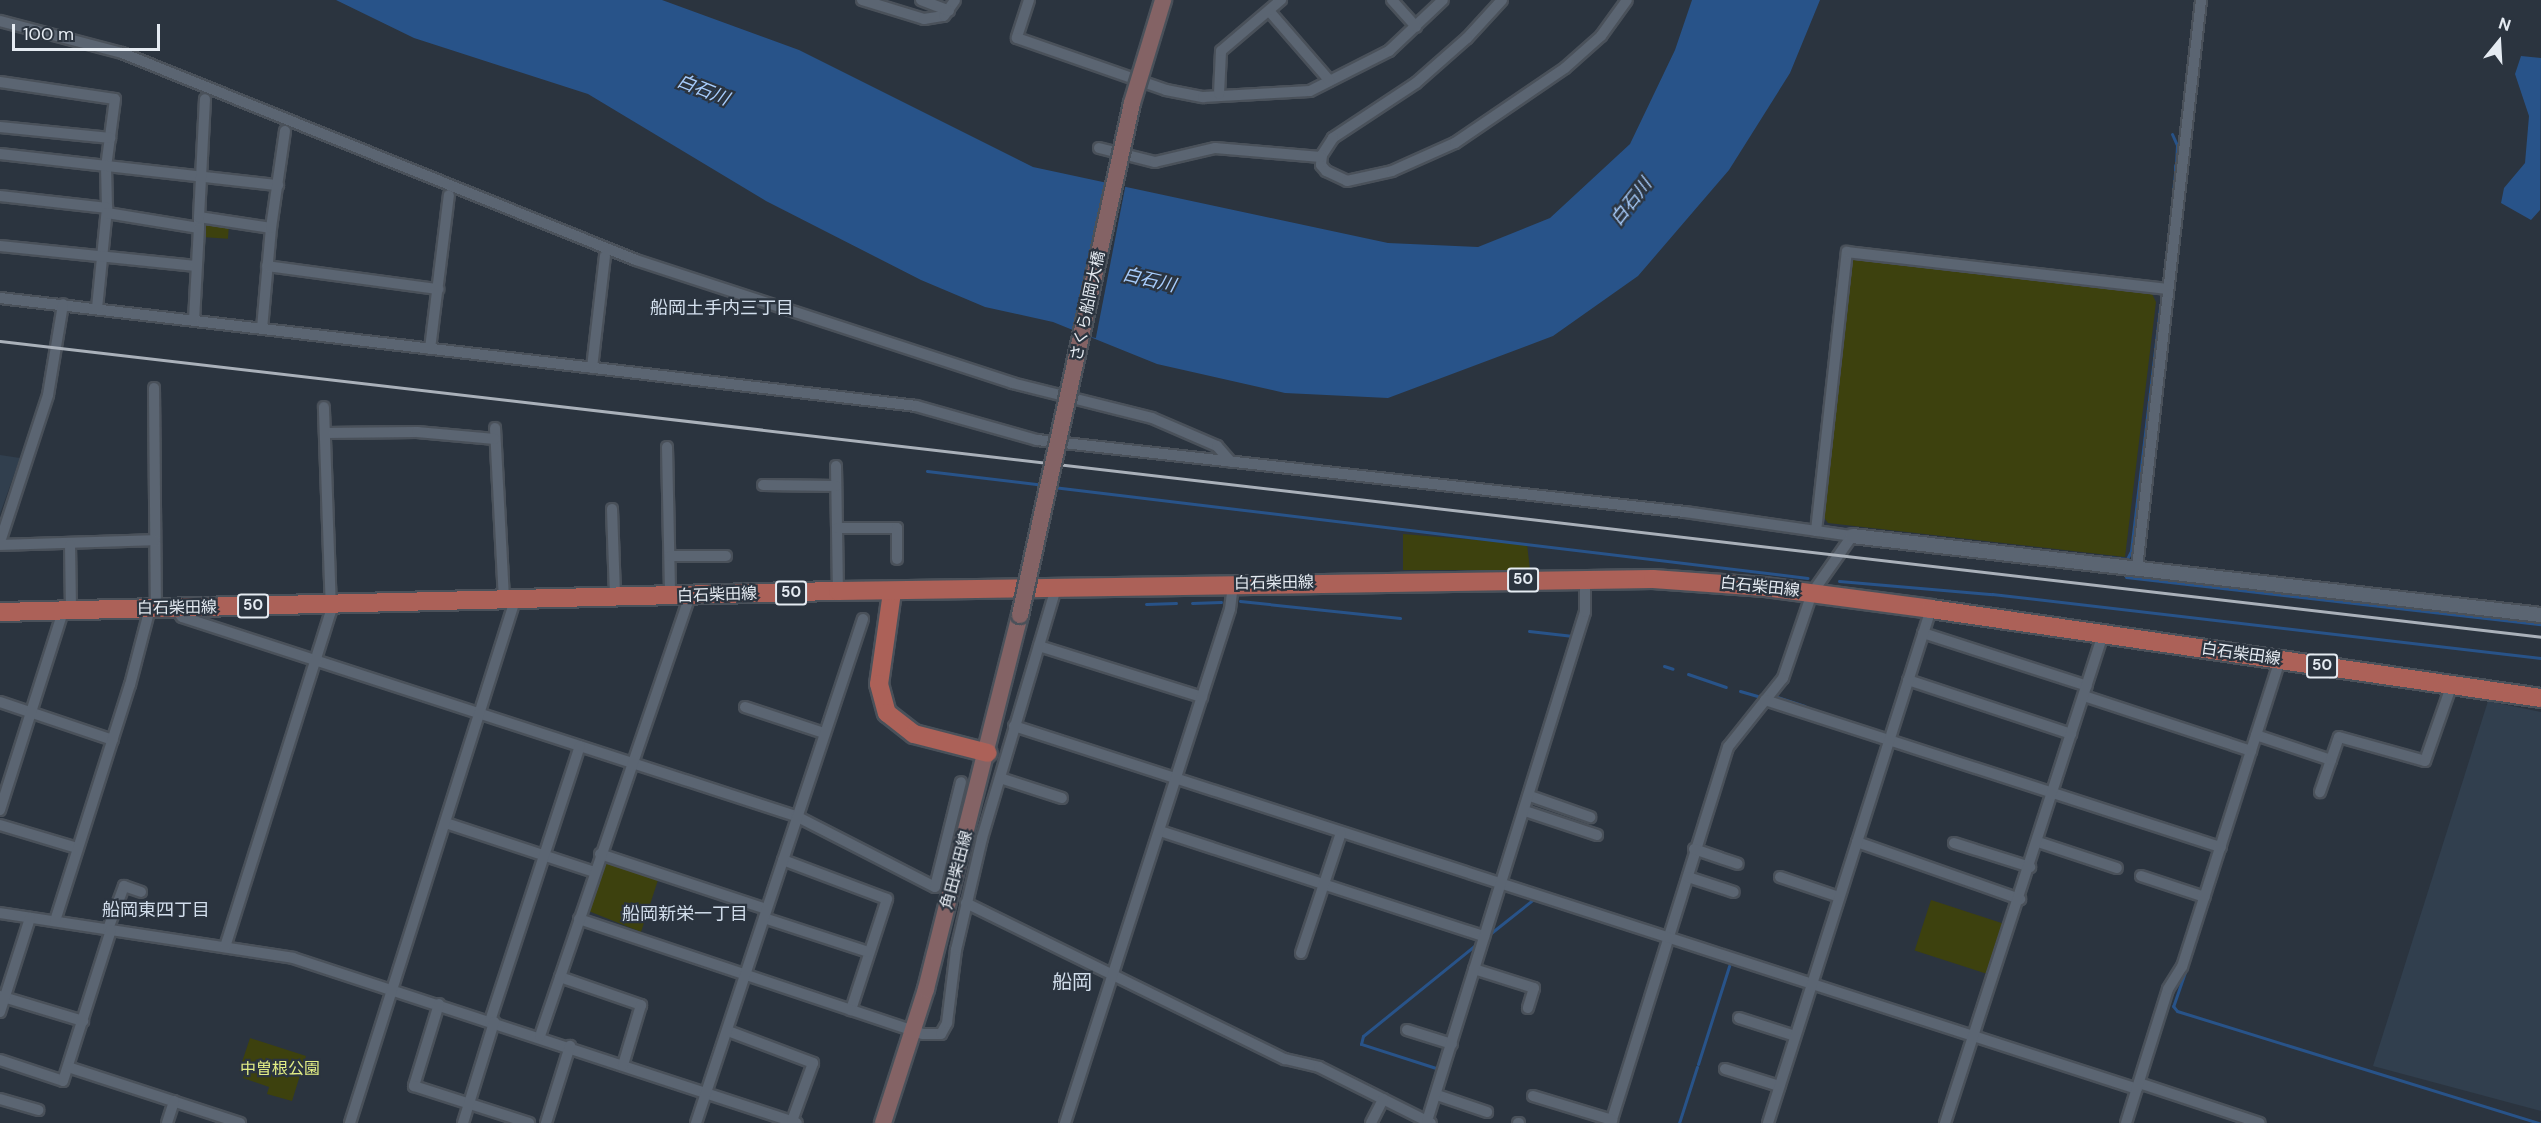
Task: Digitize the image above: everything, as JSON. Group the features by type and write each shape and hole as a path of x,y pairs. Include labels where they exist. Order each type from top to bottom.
{"main road":[{"name":"さくら船岡大橋","path":"1020,615 1132,103 1163,0"},
{"name":"白石柴田線","path":"0,612 838,591 892,592 1233,584 1585,578 1717,582 1931,609 2541,698"},
{"path":"892,592 879,684 887,713 914,734 988,753"},
{"name":"角田柴田線","path":"883,1123 913,1031 988,753 1020,615"}],"street":[{"path":"862,0 924,19 939,18 949,11 955,0"},
{"path":"921,0 949,11"},
{"path":"1029,0 1017,38 1166,90 1203,98 1219,94 1310,91 1389,51 1443,0"},
{"path":"1219,94 1221,51 1270,12 1281,0"},
{"path":"1392,0 1416,27"},
{"path":"1322,157 1345,127 1392,101 1416,83 1467,38 1502,0"},
{"path":"1322,157 1326,171 1347,181 1418,163 1483,126 1565,69 1601,36 1627,0"},
{"path":"2137,568 2201,0"},
{"path":"1270,12 1330,81"},
{"path":"0,21 122,53 636,260 1012,383 1152,418 1201,437 1217,446 1231,462"},
{"path":"0,81 111,96 115,106 106,167 107,210 98,308"},
{"path":"194,320 199,222 198,177 205,99"},
{"path":"0,127 110,138"},
{"path":"262,329 271,228 285,131"},
{"path":"1099,148 1155,162 1215,148 1322,157"},
{"path":"0,154 278,185"},
{"path":"430,349 449,195"},
{"path":"0,196 199,222 271,228"},
{"path":"0,246 102,259 196,266"},
{"path":"1816,531 1847,252 2167,289"},
{"path":"592,368 605,256"},
{"path":"267,266 438,289"},
{"path":"0,298 916,406 1037,441 2541,615"},
{"path":"63,304 46,405 0,544 70,544 155,540"},
{"path":"55,921 153,608 155,540 153,388"},
{"path":"225,947 317,659 332,605 324,407"},
{"path":"326,432 495,434 509,600 482,713 350,1123"},
{"path":"667,447 670,596"},
{"path":"836,466 838,591"},
{"path":"764,486 836,486"},
{"path":"612,509 615,597"},
{"path":"837,528 897,528 897,559"},
{"path":"1533,1096 1611,1122 1688,877 1694,849 1728,747 1783,678 1793,656 1812,593 1852,536"},
{"path":"0,810 67,611 70,544"},
{"path":"670,556 726,556"},
{"path":"966,903 1285,1059 1318,1068 1429,1122 1585,612 1585,578"},
{"path":"1065,1123 1230,609 1233,584"},
{"path":"579,919 931,1037 945,1030 966,903 1014,726 1056,588"},
{"path":"540,1036 600,854 690,596"},
{"path":"175,607 182,617 796,816 935,887 961,782"},
{"path":"1768,1123 1931,609"},
{"path":"696,1123 862,619"},
{"path":"1923,633 2251,751"},
{"path":"1945,1123 1976,1035 2103,634"},
{"path":"1039,646 1202,697"},
{"path":"2126,1123 2168,989 2182,967 2280,660"},
{"path":"1908,680 2071,734"},
{"path":"2320,792 2340,737 2425,761 2452,684"},
{"path":"1765,700 1889,742 2053,791 2221,847"},
{"path":"0,702 112,740"},
{"path":"746,707 824,733"},
{"path":"1014,726 1812,983 2260,1123"},
{"path":"2256,735 2331,760"},
{"path":"463,1123 492,1022 580,746"},
{"path":"1000,778 1062,798"},
{"path":"1530,796 1590,817"},
{"path":"1525,812 1596,835"},
{"path":"446,823 594,872"},
{"path":"0,825 77,848"},
{"path":"1160,831 1326,882 1485,936"},
{"path":"1301,952 1341,832"},
{"path":"1857,842 2020,898"},
{"path":"2038,842 2117,867"},
{"path":"1954,843 2030,867"},
{"path":"1694,849 1738,864"},
{"path":"600,854 868,952"},
{"path":"783,860 887,899 851,1010"},
{"path":"2141,876 2205,897"},
{"path":"1688,877 1734,892"},
{"path":"1780,877 1839,897"},
{"path":"0,1060 63,1081 124,886 141,892"},
{"path":"0,913 293,958 540,1036 795,1122 813,1063 728,1031"},
{"path":"0,1012 2,997 30,918"},
{"path":"1474,969 1534,988 1528,1008"},
{"path":"560,977 641,1005 624,1065"},
{"path":"2,997 82,1021"},
{"path":"439,1004 414,1086 529,1123"},
{"path":"1739,1018 1795,1036"},
{"path":"1407,1030 1452,1044"},
{"path":"546,1123 570,1046"},
{"path":"68,1066 240,1123"},
{"path":"1725,1069 1779,1086"},
{"path":"1437,1095 1487,1112"},
{"path":"0,1099 38,1110"},
{"path":"1371,1123 1383,1099"},
{"path":"167,1123 174,1101"}],"shaded area":[{"path":"0,455 20,458 0,514"},
{"path":"2488,701 2541,712 2541,1111 2373,1066"}],"green space":[{"path":"203,223 229,225 228,239 202,237"},
{"path":"1851,256 2151,292 2156,302 2125,557 1828,523 1823,516"},
{"path":"1403,534 1527,544 1530,570 1403,570"},
{"path":"609,863 658,880 641,932 586,910 601,865"},
{"path":"1931,900 2006,924 1990,975 1915,950"},
{"name":"中曽根公園","path":"250,1038 306,1056 292,1101 267,1094 269,1087 243,1078 245,1073 239,1071"}],"water":[{"name":"白石川","path":"336,0 662,0 799,50 1033,167 1388,243 1478,247 1550,218 1630,144 1675,50 1692,0 1820,0 1790,73 1729,170 1638,276 1553,336 1388,398 1285,393 1157,364 1053,322 985,307 921,280 766,201 588,94 414,38"},
{"path":"2521,56 2541,58 2540,210 2531,220 2501,203 2504,188 2525,163 2529,116 2515,74"}],"pier":[{"path":"1106,181 1126,185 1096,338 1076,334"}],"waterway":[{"path":"2172,134 2177,145 2176,162"},
{"path":"2175,165 2175,170"},
{"path":"2173,192 2175,172"},
{"path":"2164,276 2173,196"},
{"path":"2063,553 2127,559 2131,551 2160,306"},
{"path":"1244,457 1274,461"},
{"path":"927,471 1044,485"},
{"path":"1053,487 1808,578"},
{"path":"2126,577 2541,624"},
{"path":"1839,581 1992,594 2541,658"},
{"path":"1240,601 1400,618"},
{"path":"1192,603 1221,602"},
{"path":"1146,604 1176,603"},
{"path":"1529,631 1573,636"},
{"path":"1664,666 1673,669"},
{"path":"1688,674 1726,687"},
{"path":"1740,691 1757,696"},
{"path":"1777,697 1805,706"},
{"path":"1491,933 1535,898"},
{"path":"1439,1069 1361,1044 1363,1036 1478,943"},
{"path":"1698,1064 1729,966"},
{"path":"2185,972 2173,1006 2177,1011 2539,1123"},
{"path":"1679,1123 1697,1067"}],"railway":[{"path":"0,341 2541,637"}],"district":[{"name":"船岡土手内三丁目","path":"722,308"},
{"name":"船岡東四丁目","path":"156,910"},
{"name":"船岡新栄一丁目","path":"685,914"},
{"name":"船岡","path":"1072,982"}]}
